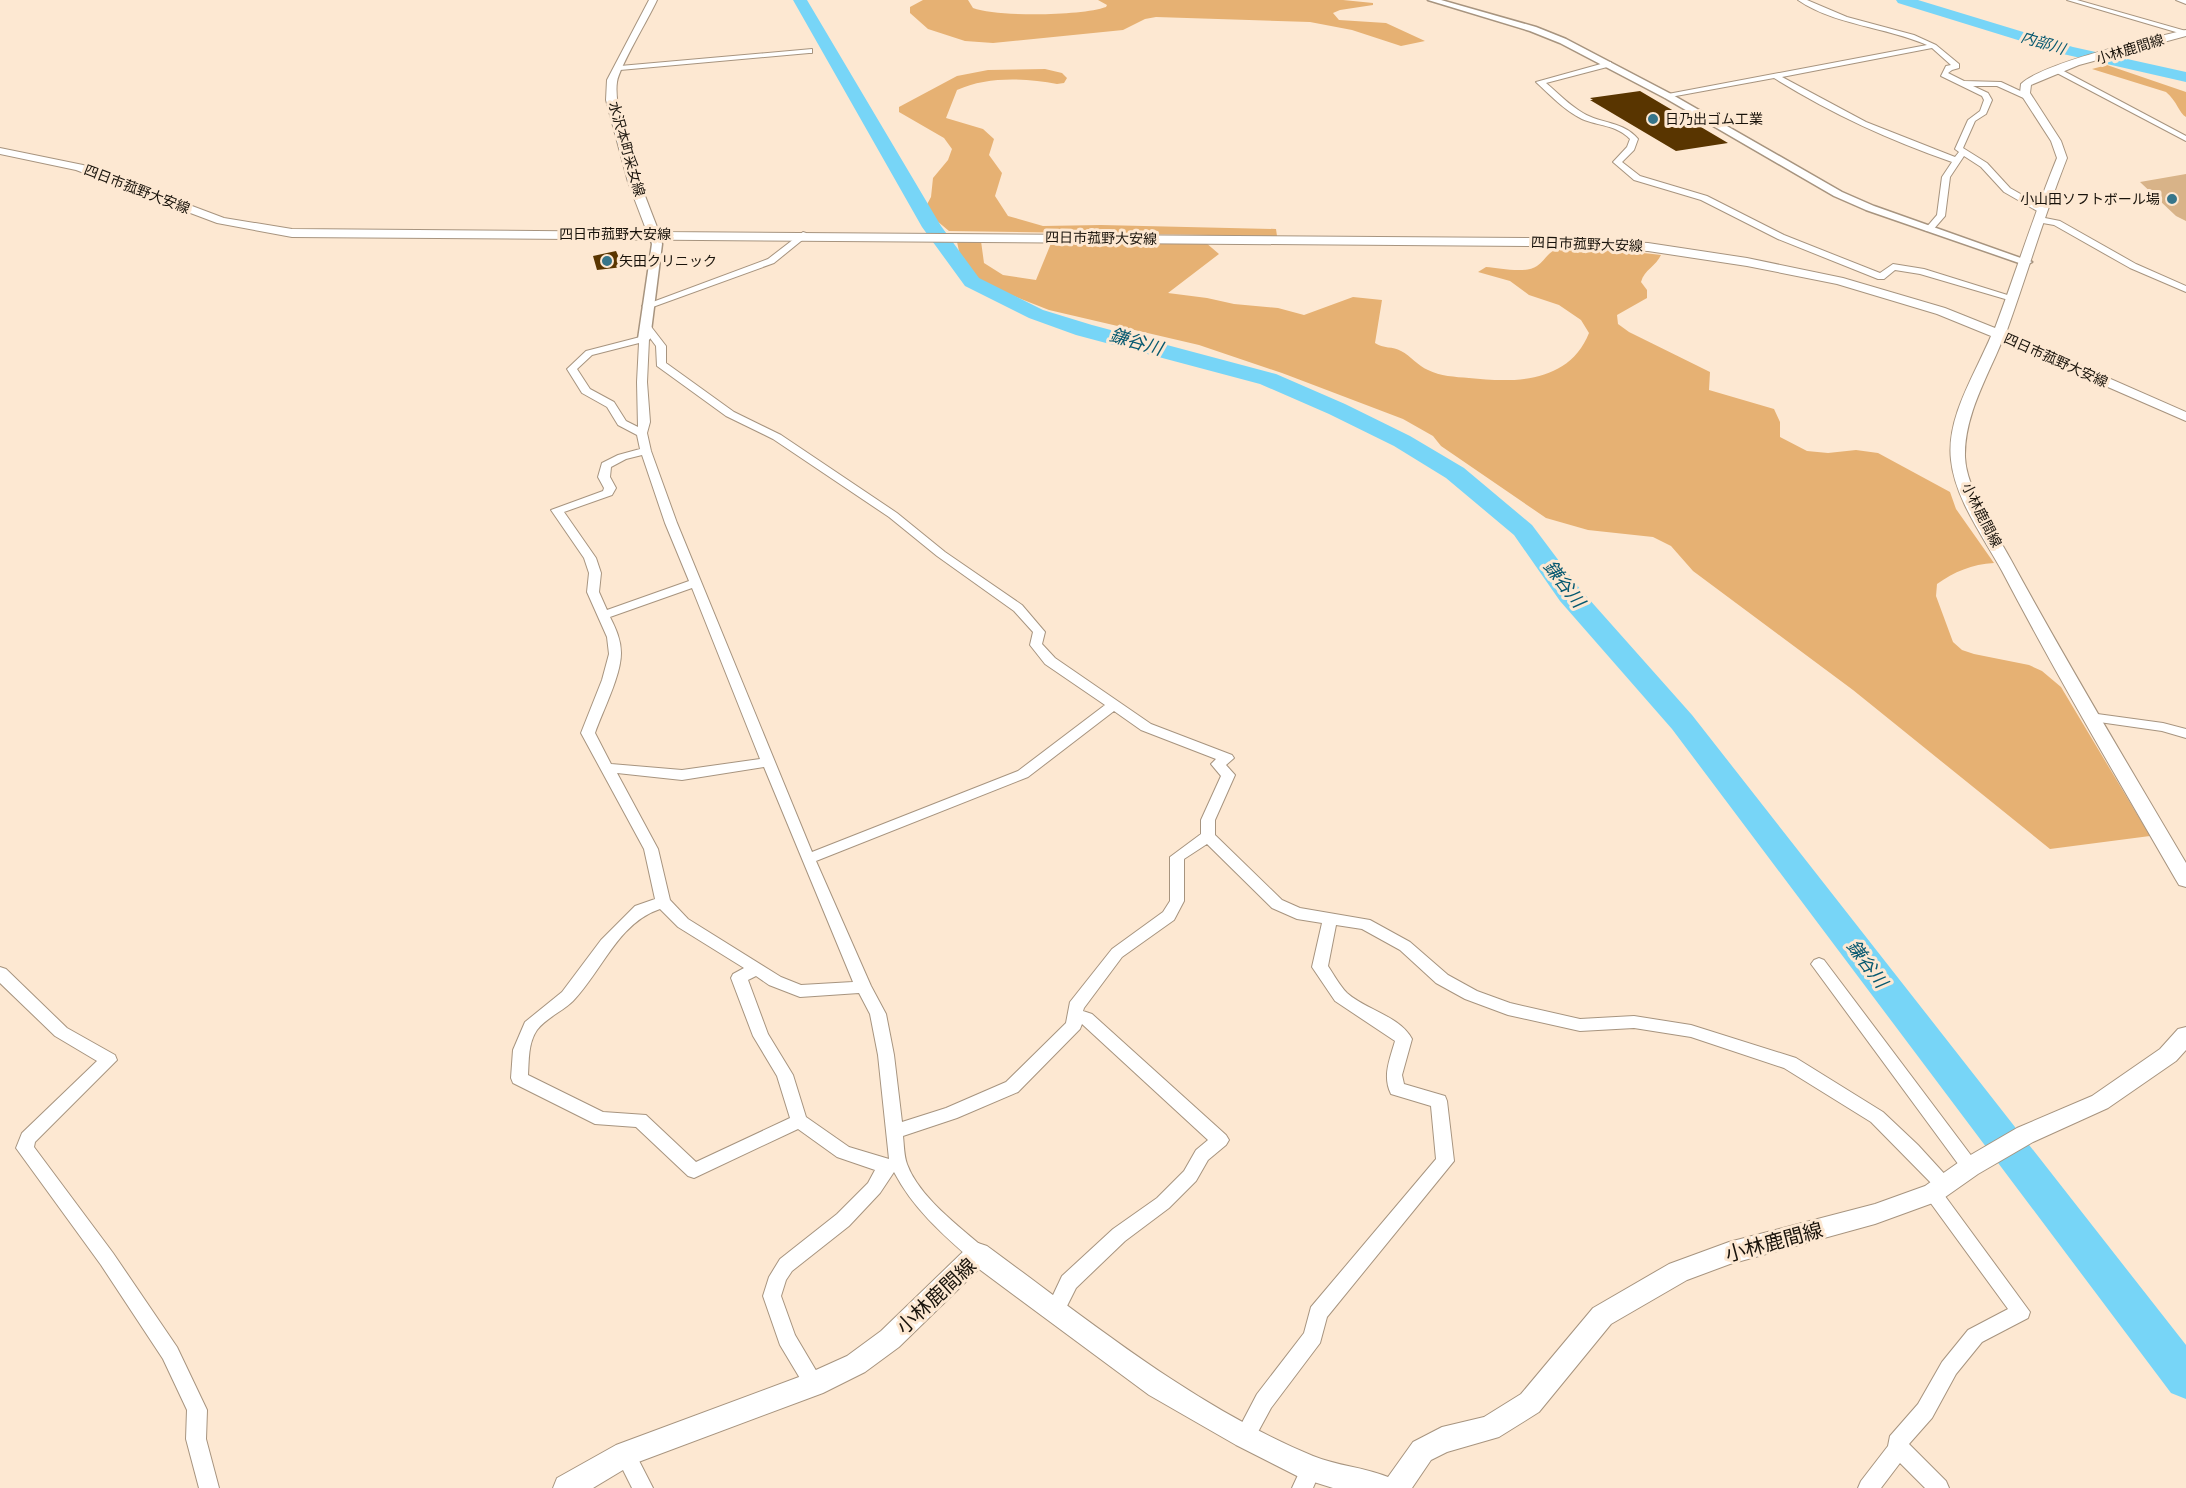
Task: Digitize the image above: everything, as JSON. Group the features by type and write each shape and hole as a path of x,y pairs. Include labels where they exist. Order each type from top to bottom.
{"main road":[{"name":"水沢本町采女線","path":"653,0 612,80 611,100 634,182 654,234"},
{"name":"小林鹿間線","path":"2186,33 2058,70 2030,80 2024,89 2056,141 2062,158 1999,334 1961,422 1958,458 1974,505 2090,717 2186,880"},
{"name":"四日市菰野大安線","path":"0,151 79,167 108,176 221,221 259,229 311,233 803,235 1630,245 1748,262 1839,281 1941,311 1999,334 2186,417"},
{"name":"小林鹿間線","path":"1396,1488 1422,1451 1442,1440 1490,1428 1530,1402 1602,1316 1678,1272 1729,1253 1875,1214 1938,1189 1973,1165 2018,1139 2100,1102 2168,1055 2186,1035"},
{"name":"小林鹿間線","path":"567,1488 625,1454 814,1384 855,1364 890,1339 978,1254 1158,1386 1245,1436 1306,1478 1383,1488"}],"street":[{"path":"1432,0 1533,29 1608,64 1668,96 1838,195 2026,262"},
{"path":"1801,0 1845,18 1912,36 1934,46 1956,66 1949,68 1944,74 1985,95 1988,100 1983,112 1972,120 1959,149 1984,165 2007,190 2041,215 2133,266 2186,289"},
{"path":"2070,0 2186,33"},
{"path":"2179,0 2186,2"},
{"path":"1668,96 1934,46"},
{"path":"620,68 809,51"},
{"path":"1608,64 1540,82 1581,115 1632,135 1634,139 1631,148 1617,162 1637,178 1704,198 1781,237 1881,277 1893,267 1921,271 2012,298"},
{"path":"2058,70 2186,139"},
{"path":"1774,75 1800,92 1882,133 1957,161"},
{"path":"1963,83 1998,84 2028,98"},
{"path":"1929,229 1941,218 1945,202 1946,175 1963,151"},
{"path":"654,234 657,244 647,306 642,382 645,422 642,434 646,451 671,523 808,859 879,1021 886,1055 894,1132 892,1166 843,1220 786,1265 778,1277 772,1296 787,1339 814,1384"},
{"path":"647,306 771,261 803,235"},
{"path":"646,326 661,346 661,363 730,414 777,437 893,515 941,554 1018,608 1039,632 1036,645 1050,661 1146,727 1227,758 1218,765 1228,775 1208,820 1208,836 1277,904 1297,913 1365,924 1405,946 1442,980 1471,995 1508,1009 1580,1025 1634,1022 1691,1031 1790,1063 1877,1117 1912,1150 2021,1312 1975,1336 1949,1368 1925,1411 1897,1443 1899,1449 1939,1488"},
{"path":"642,434 622,423 616,407 586,391 572,369 589,353 644,339"},
{"path":"646,451 622,457 606,465 604,477 610,488 608,493 557,510 590,558 595,573 593,592 613,637 615,654 588,733 651,849 663,902 683,923 775,981 800,991 863,987"},
{"path":"602,616 696,583"},
{"path":"808,859 1023,774 1113,706"},
{"path":"2090,717 2163,728 2186,734"},
{"path":"609,768 682,775 770,762"},
{"path":"894,1132 951,1113 1012,1087 1074,1024 1076,1006 1117,953 1169,916 1178,901 1177,857 1208,836"},
{"path":"663,902 640,910 606,944 568,996 531,1026 521,1050 519,1078 601,1119 640,1120 694,1171 799,1120"},
{"path":"1245,1436 1264,1401 1313,1337 1318,1313 1446,1161 1439,1101 1397,1089 1394,1075 1404,1039 1391,1028 1341,997 1320,968 1330,920"},
{"path":"1819,964 1973,1165"},
{"path":"756,969 739,978 761,1036 785,1075 799,1120 843,1152 892,1166 937,1218 978,1254"},
{"path":"0,973 61,1032 108,1060 28,1138 25,1148 107,1258 170,1353 197,1410 196,1439 208,1488"},
{"path":"1055,1310 1069,1282 1119,1235 1163,1203 1190,1176 1202,1155 1220,1140 1164,1092 1086,1018 1075,1016"},
{"path":"1868,1488 1899,1449"},
{"path":"625,1454 643,1488"}],"shaded area":[{"path":"923,0 968,0 973,8 985,11 1039,14 1078,12 1106,7 1107,5 1098,0 1343,0 1373,3 1373,5 1333,13 1339,20 1386,23 1425,41 1401,46 1352,30 1310,22 1156,17 1145,19 1123,30 993,43 965,41 928,29 910,13 910,7"},
{"path":"2107,65 2186,92 2186,117 2166,92 2092,69"},
{"path":"1045,69 1062,73 1067,78 1064,83 1057,84 1033,80 994,80 969,85 957,90 946,118 983,129 994,139 989,155 1002,173 995,196 1008,216 1043,226 1276,229 1277,236 949,231 924,210 931,197 933,178 948,160 952,149 944,138 899,112 899,107 957,76 988,70"},
{"name":"小山田ソフトボール場","path":"2186,174 2186,221 2176,216 2140,182"},
{"path":"981,241 984,263 1003,275 1036,280 1052,241 1205,242 1219,254 1168,293 1234,304 1278,308 1304,315 1353,297 1382,300 1375,343 1398,349 1424,368 1438,374 1487,380 1522,379 1554,371 1568,362 1580,349 1589,333 1581,320 1559,305 1529,295 1510,281 1478,272 1486,267 1526,270 1540,264 1552,252 1568,247 1661,255 1641,282 1647,290 1647,298 1617,315 1618,324 1629,332 1710,372 1709,390 1774,409 1780,422 1780,437 1807,451 1828,453 1856,450 1878,453 1950,492 1956,509 1994,563 1964,569 1937,584 1936,596 1953,642 1962,650 1974,654 2029,665 2042,671 2061,687 2150,836 2050,849 1853,690 1693,571 1671,546 1653,537 1588,530 1546,518 1441,446 1433,436 1403,419 1282,373 1199,345 1049,310 983,284 961,260 957,242"}],"building":[{"name":"日乃出ゴム工業","path":"1640,91 1728,143 1676,151 1590,100 1593,100 1590,98"},
{"name":"矢田クリニック","path":"616,251 623,267 597,270 593,256"}],"waterway":[{"name":"鎌谷川","path":"800,0 932,227 972,282 1036,314 1084,330 1268,379 1337,409 1402,441 1455,473 1523,530 1570,595 1682,722 2186,1379"},
{"name":"内部川","path":"1903,0 2069,51 2186,77"}],"place":[{"name":"日乃出ゴム工業","path":"1653,119"},
{"name":"小山田ソフトボール場","path":"2172,199"},
{"name":"矢田クリニック","path":"607,261"}]}
